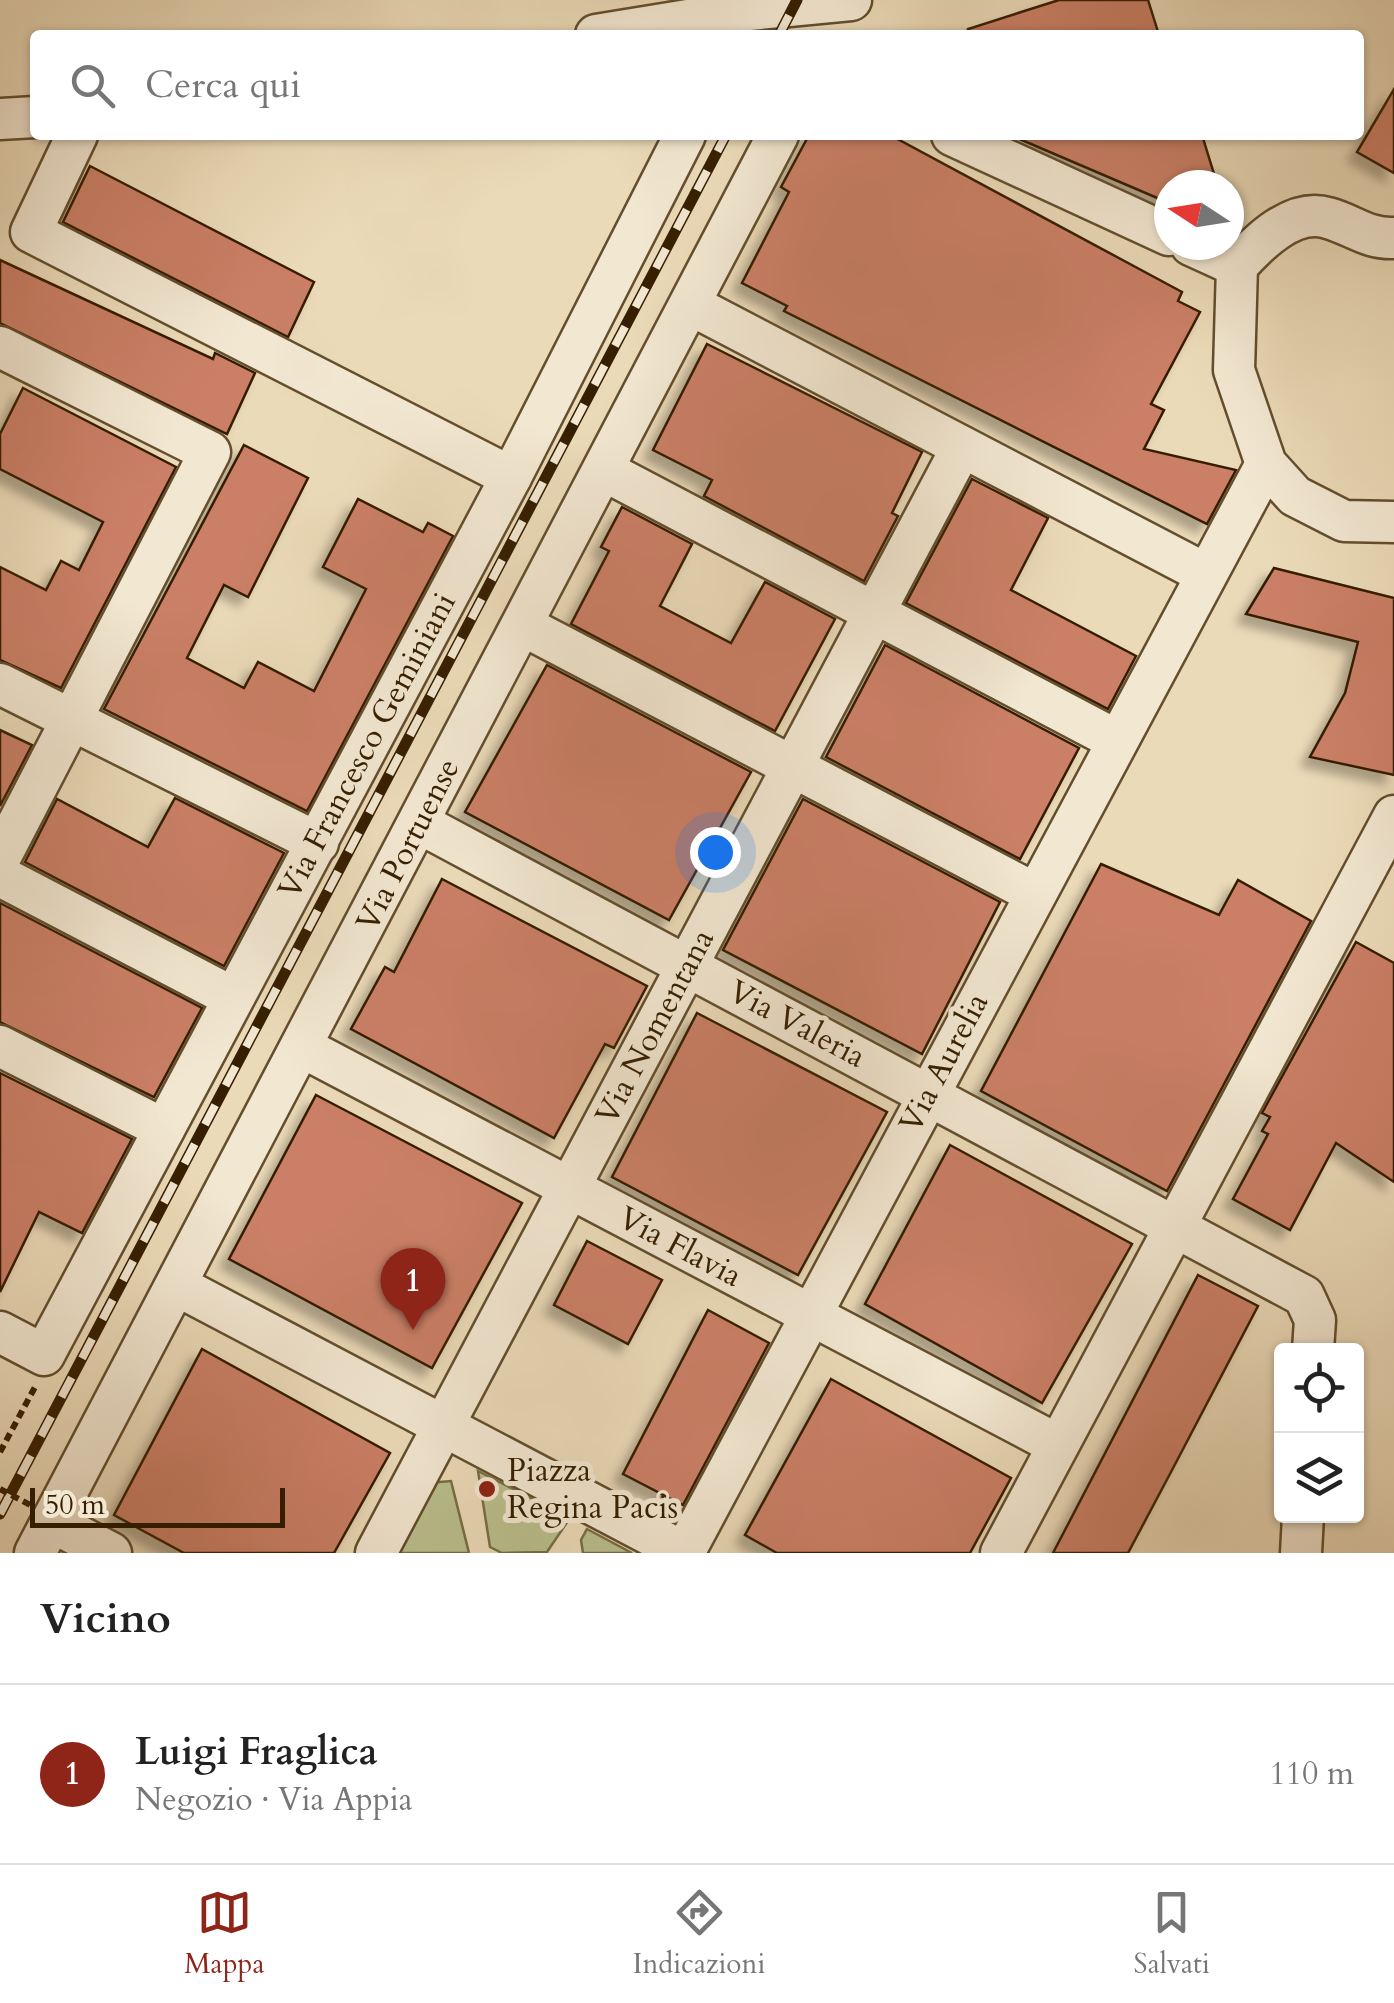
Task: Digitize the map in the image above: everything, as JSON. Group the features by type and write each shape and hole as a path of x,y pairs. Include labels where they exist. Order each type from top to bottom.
{"street":[{"path":"613,30 672,12 743,22 849,0"},
{"path":"833,30 849,0"},
{"path":"0,119 30,117"},
{"path":"75,140 31,232 511,477"},
{"name":"Via Francesco Geminiani","path":"44,1355 511,477 683,140"},
{"name":"Via Portuense","path":"40,1527 178,1286 775,140"},
{"path":"963,140 1154,228"},
{"path":"1394,238 1373,239 1324,216 1274,228 1236,266 1234,370 1266,464 1295,496 1344,521 1394,522"},
{"path":"1223,260 1236,266"},
{"path":"691,305 1204,574"},
{"path":"0,347 210,452 0,858"},
{"name":"Via Nomentana","path":"376,1553 962,448"},
{"name":"Via Aurelia","path":"685,1553 1266,464"},
{"path":"603,470 1116,740"},
{"path":"522,625 1034,893"},
{"path":"0,684 318,842"},
{"path":"1001,1553 1394,816"},
{"name":"Via Valeria","path":"420,822 1304,1296 1315,1320 1313,1343"},
{"path":"0,876 232,996"},
{"path":"0,1046 164,1129"},
{"name":"Via Flavia","path":"302,1047 1058,1446"},
{"path":"178,1286 685,1553"},
{"path":"0,1332 44,1355"},
{"path":"1301,1553 1303,1523"},
{"path":"40,1527 111,1553"}],"path":[{"path":"0,1452 38,1381 44,1355"},
{"path":"0,1490 40,1527"}],"green space":[{"path":"478,1471 570,1518 547,1552 502,1553 490,1547"},
{"path":"451,1481 469,1553 395,1553 428,1483"},
{"path":"587,1529 632,1553 583,1553 581,1540"}],"building":[{"path":"1059,0 1148,0 1157,30 968,30"},
{"path":"1394,89 1394,173 1357,152"},
{"path":"806,140 899,140 1182,292 1178,301 1200,312 1151,404 1164,410 1144,449 1236,470 1207,524 784,311 787,306 742,283 789,192 781,187"},
{"path":"1022,140 1204,140 1213,170 1154,170 1154,197"},
{"path":"90,166 314,282 288,337 63,222"},
{"path":"0,260 213,359 215,353 255,373 227,434 0,323"},
{"path":"707,344 922,452 892,513 898,516 864,581 704,496 712,480 653,450"},
{"path":"23,388 176,467 61,688 0,660 0,567 46,590 61,561 79,570 103,522 0,469 0,434"},
{"path":"244,445 308,478 248,597 224,585 187,658 244,688 258,662 314,691 366,589 323,567 358,499 423,532 428,523 453,536 307,811 104,709"},
{"path":"972,479 1048,518 1011,590 1136,656 1108,709 906,603"},
{"path":"622,507 692,544 660,606 731,643 765,582 835,619 775,731 571,624 609,551 601,547"},
{"path":"1274,568 1394,598 1394,775 1310,757 1345,693 1358,642 1246,614"},
{"path":"885,645 1079,748 1020,859 826,757"},
{"path":"547,665 751,772 669,920 465,812"},
{"path":"0,730 32,745 0,806"},
{"path":"175,798 284,853 224,966 25,862 57,799 148,847"},
{"path":"803,799 1000,902 922,1054 723,950"},
{"path":"1101,864 1219,915 1238,880 1311,921 1167,1191 981,1091"},
{"path":"442,879 647,986 614,1048 605,1044 554,1138 351,1029 385,967 394,972"},
{"path":"0,903 202,1008 154,1097 0,1022"},
{"path":"1356,942 1394,963 1394,1182 1336,1143 1290,1230 1233,1199 1268,1134 1262,1131 1270,1117 1262,1113"},
{"path":"697,1013 887,1112 798,1275 612,1177"},
{"path":"0,1073 132,1139 82,1233 39,1212 0,1292"},
{"path":"316,1095 522,1203 432,1368 229,1259"},
{"path":"950,1145 1132,1244 1042,1403 865,1304"},
{"path":"587,1241 662,1280 628,1344 554,1305"},
{"path":"1198,1275 1258,1306 1128,1553 1053,1553"},
{"path":"708,1310 769,1343 683,1505 623,1474"},
{"path":"202,1349 390,1453 334,1553 184,1553 114,1515"},
{"path":"831,1379 1011,1478 970,1553 777,1553 745,1535"}],"railway":[{"path":"782,30 797,0"},
{"path":"0,1514 723,140"}],"place":[{"name":"Luigi Fraglica","path":"413,1330"},
{"name":"Piazza Regina Pacis","path":"487,1489"}]}
